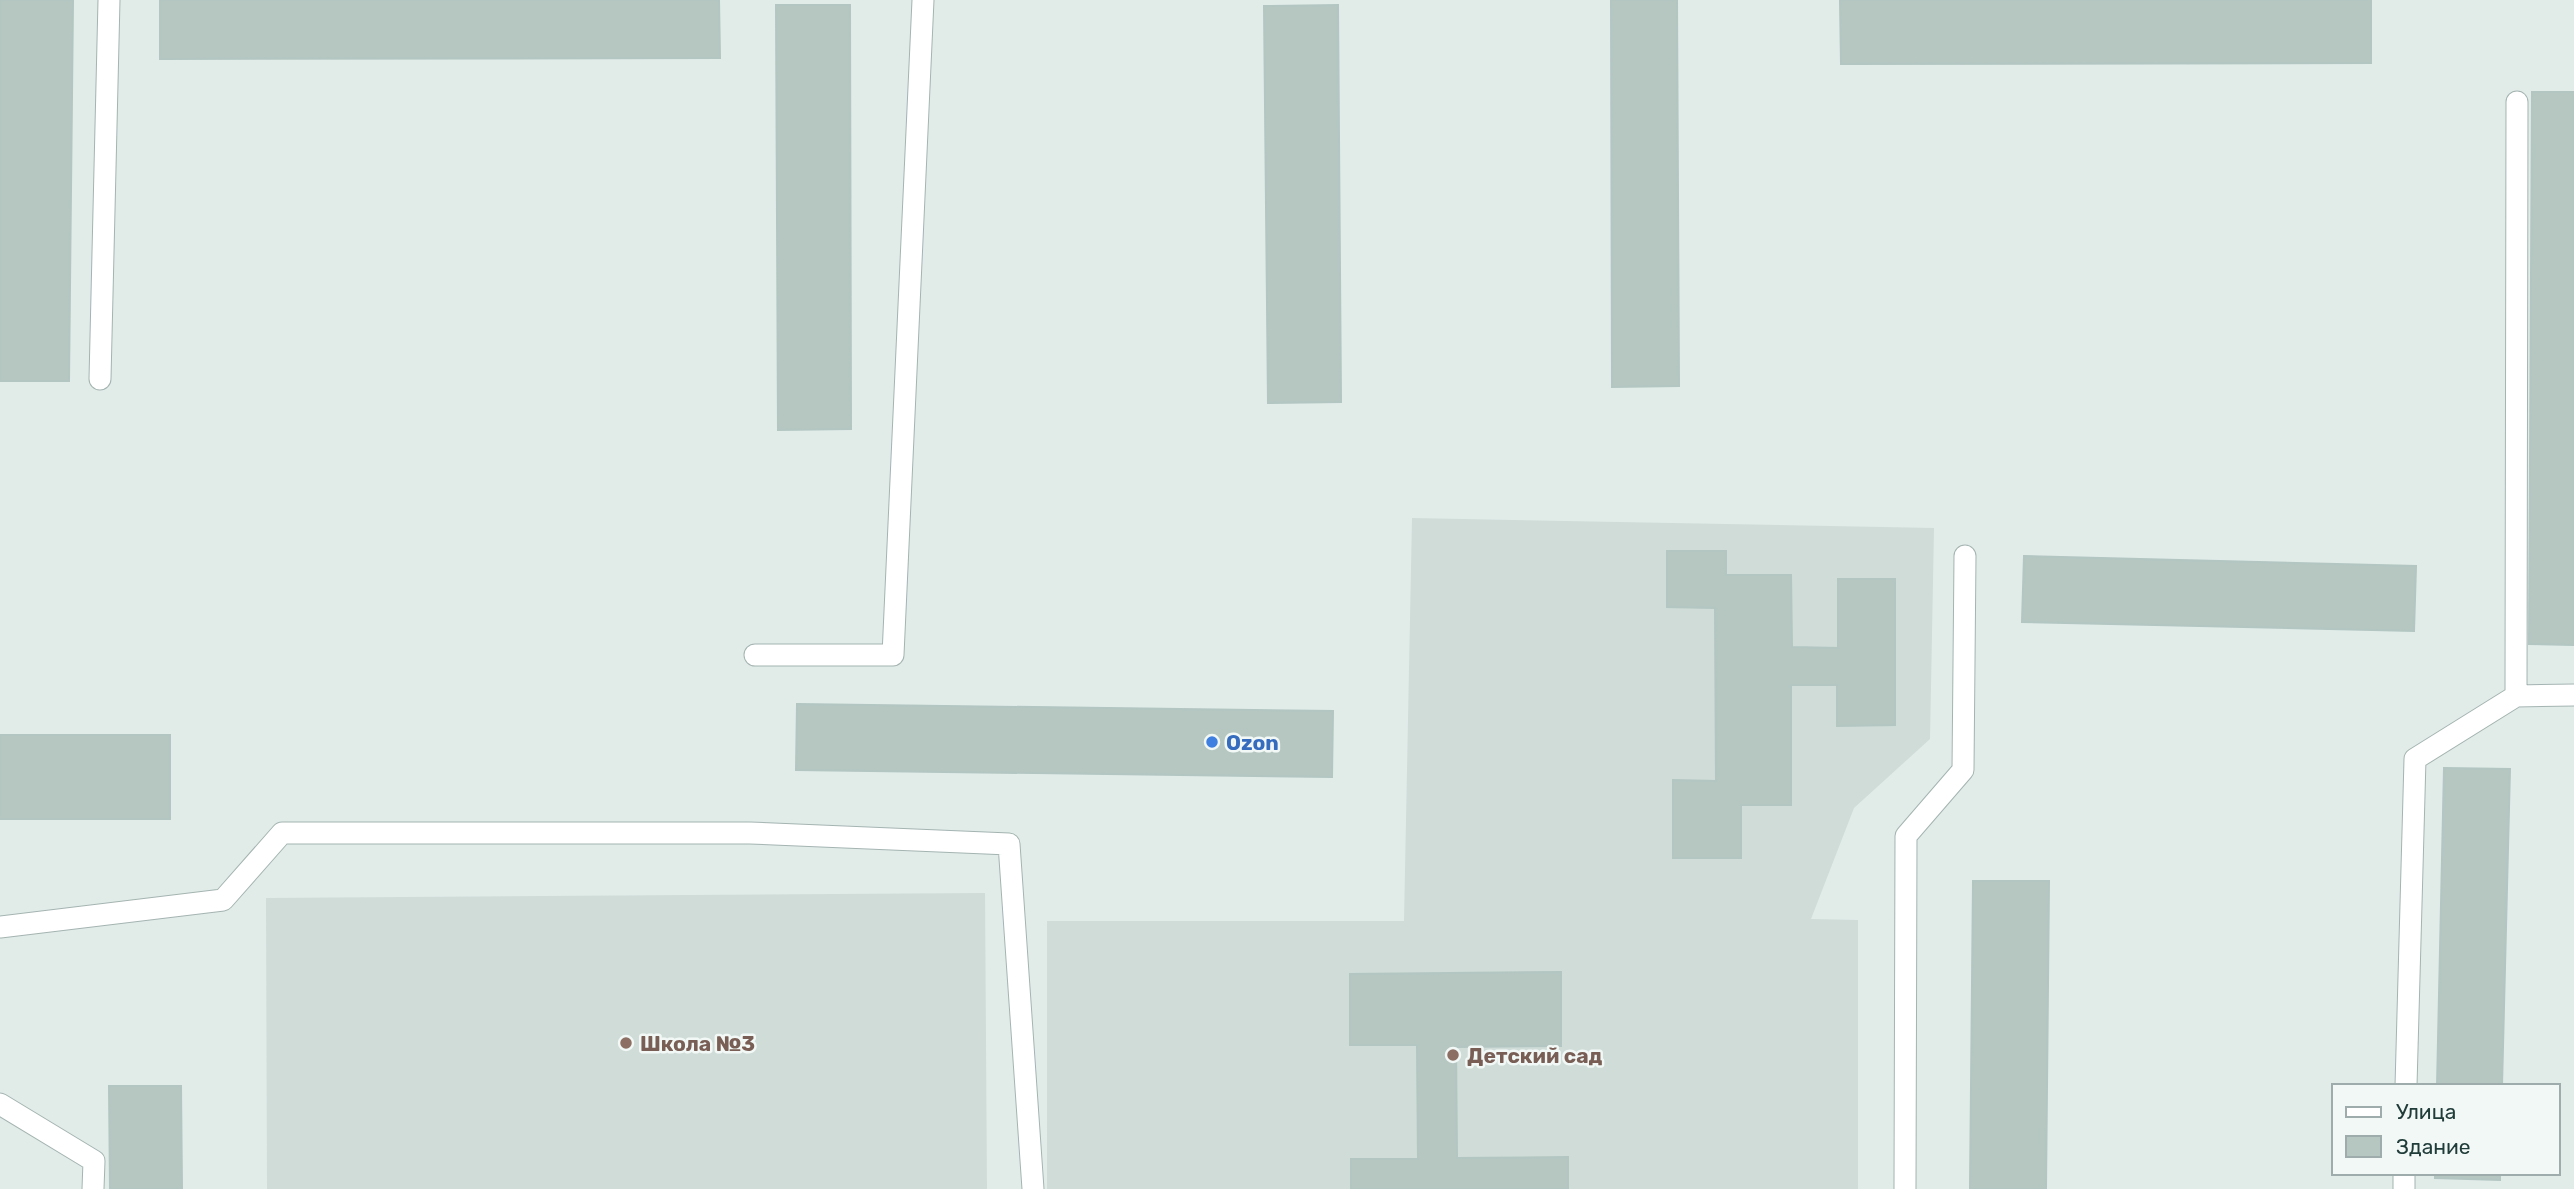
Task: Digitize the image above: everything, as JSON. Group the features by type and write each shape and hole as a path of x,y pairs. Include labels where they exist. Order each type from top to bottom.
{"lane":[{"path":"100,379 109,0"},
{"path":"755,655 893,655 923,0"},
{"path":"2516,696 2517,102"},
{"path":"1905,1189 1906,836 1963,770 1965,556"},
{"path":"2406,1084 2415,759 2516,696 2574,695"},
{"path":"0,927 223,900 282,833 750,833 1009,844 1033,1189"},
{"path":"0,1104 94,1161 93,1189"}],"shaded area":[{"path":"1412,518 1934,528 1930,739 1854,808 1811,919 1858,920 1858,1189 1047,1189 1047,921 1404,921"},
{"name":"Школа №3","path":"985,893 987,1189 267,1189 266,898"}],"building":[{"path":"0,0 73,0 69,381 0,381"},
{"path":"160,0 719,0 720,58 160,59"},
{"path":"1611,0 1677,0 1679,386 1612,387"},
{"path":"1840,0 2371,0 2371,63 1841,64"},
{"path":"776,5 850,5 851,429 778,430"},
{"path":"1338,5 1341,402 1268,403 1264,6"},
{"path":"2532,92 2574,92 2574,645 2529,644"},
{"path":"1667,551 1726,551 1726,575 1791,575 1792,647 1838,648 1838,579 1895,579 1895,725 1837,726 1837,685 1791,685 1791,805 1741,805 1741,858 1673,858 1673,780 1716,781 1715,608 1667,607"},
{"path":"2024,556 2416,566 2414,631 2022,622"},
{"path":"797,704 1333,711 1332,777 796,770"},
{"path":"0,735 170,735 170,819 0,819"},
{"path":"2444,768 2510,769 2502,1084 2437,1084"},
{"path":"1973,881 2049,881 2046,1189 1970,1189"},
{"path":"1561,972 1561,1046 1456,1047 1457,1158 1568,1157 1568,1189 1351,1189 1351,1159 1418,1159 1417,1045 1350,1045 1350,974"},
{"path":"109,1086 181,1086 182,1189 110,1189"},
{"path":"2435,1175 2500,1175 2500,1180 2435,1178"}],"place":[{"name":"Ozon","path":"1212,742"},
{"name":"Школа №3","path":"626,1043"},
{"name":"Детский сад","path":"1453,1055"}]}
